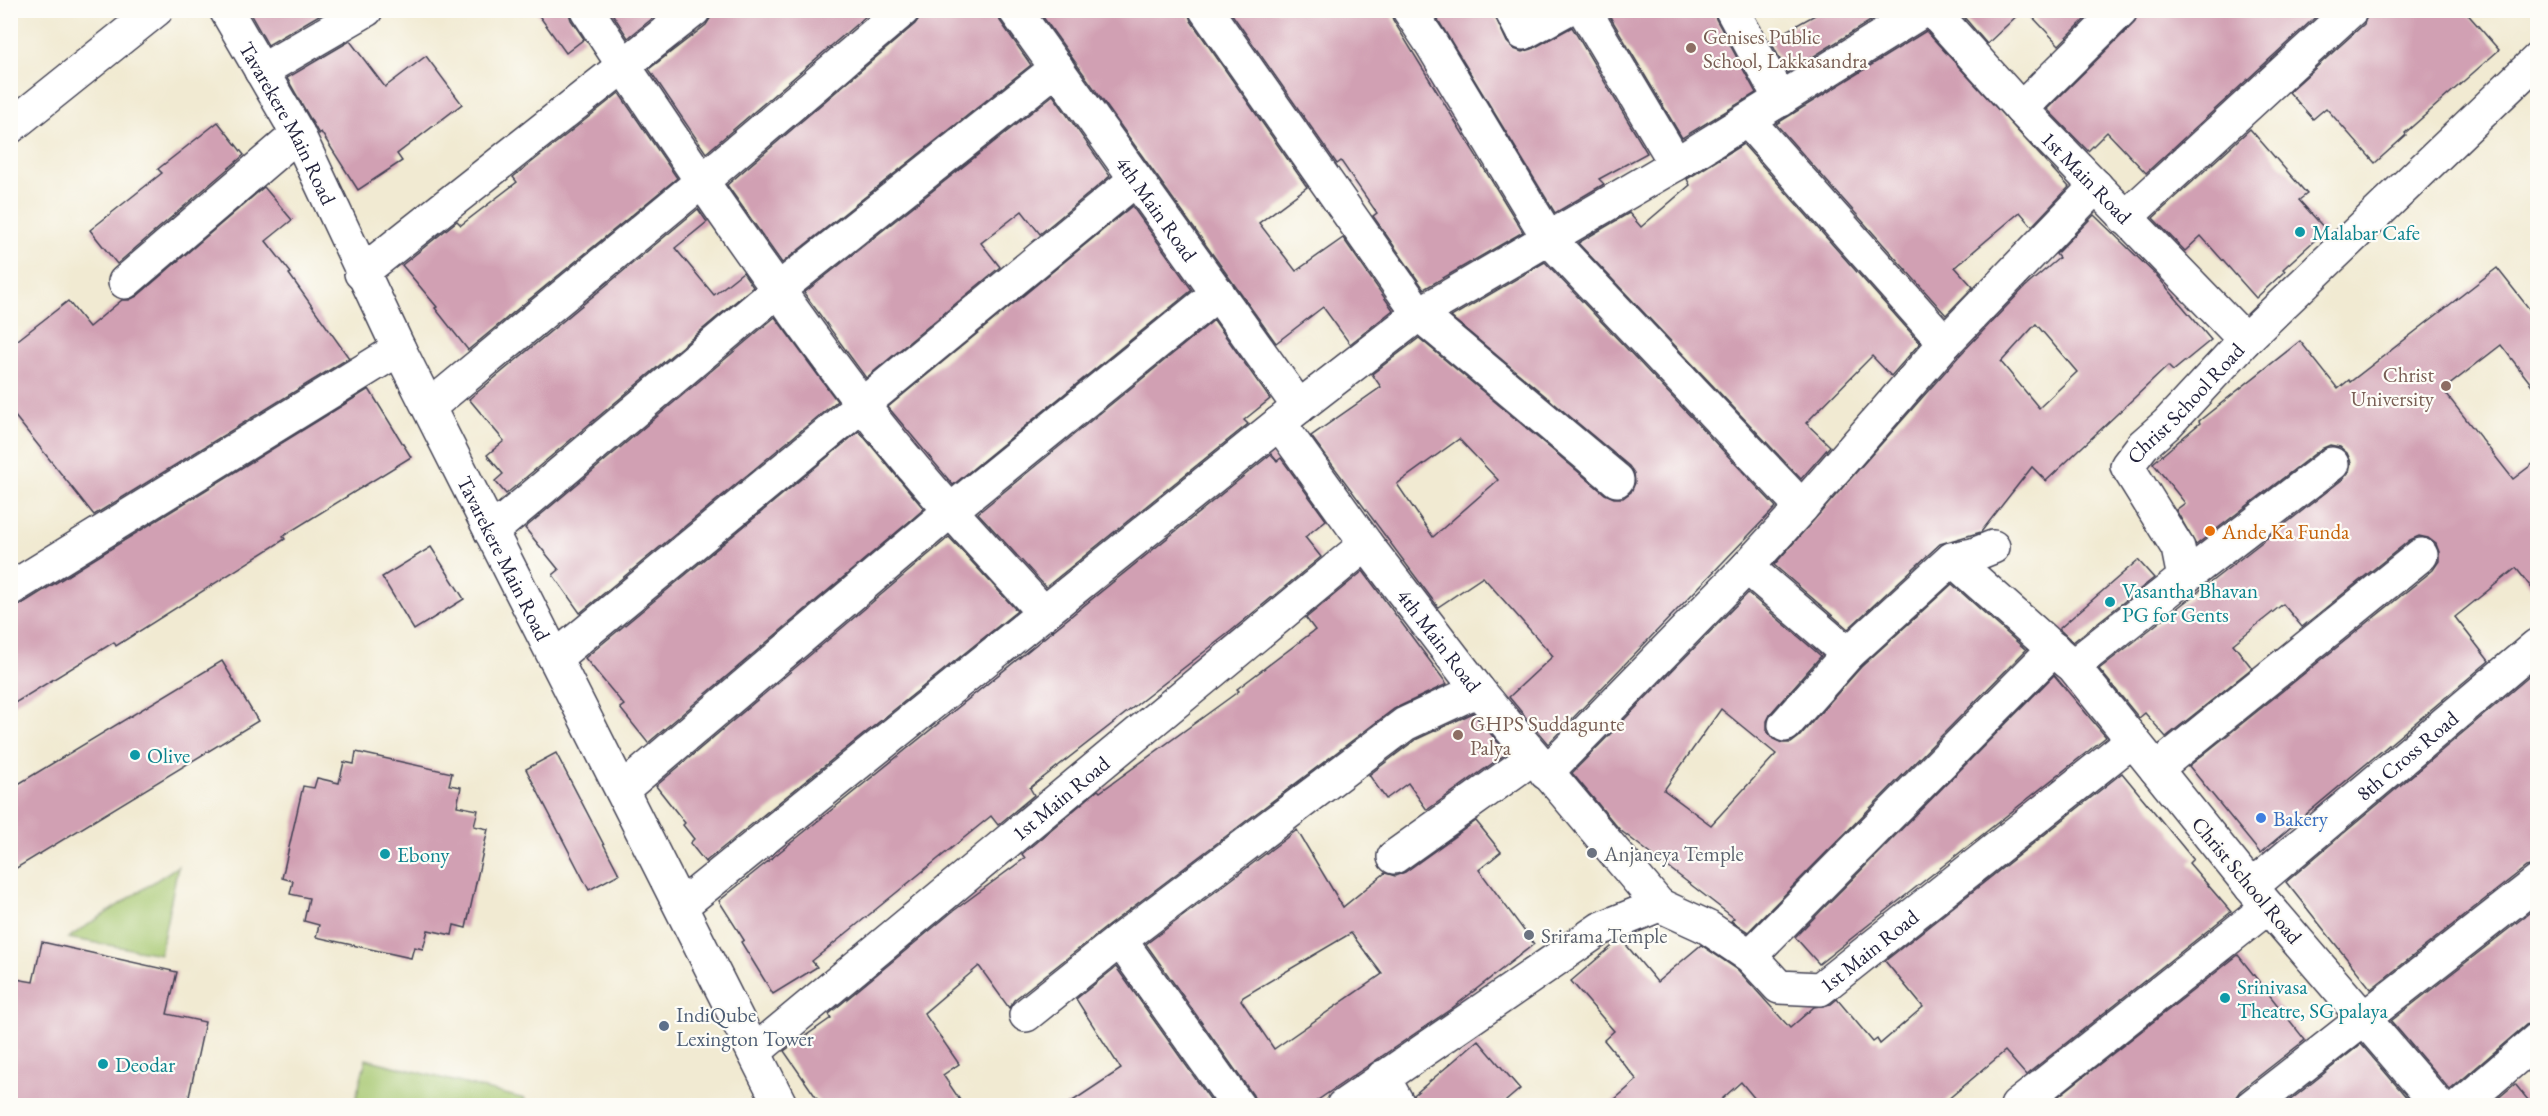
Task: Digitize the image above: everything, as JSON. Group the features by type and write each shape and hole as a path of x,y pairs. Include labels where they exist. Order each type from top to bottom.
{"street":[{"path":"10,127 156,10"},
{"name":"Tavarekere Main Road","path":"226,10 298,134 361,273 781,1106"},
{"path":"261,71 366,10"},
{"path":"587,10 701,182 863,405 950,511 1044,613"},
{"path":"361,273 694,10"},
{"path":"429,407 701,182 903,10"},
{"name":"4th Main Road","path":"1015,10 1218,292 1366,544 1479,690 1659,905"},
{"path":"1206,10 1419,314 1617,480"},
{"path":"1409,10 1550,239 1802,507"},
{"path":"1511,10 1523,33 1565,10"},
{"path":"1584,10 1676,164"},
{"path":"1732,10 1781,100"},
{"path":"681,906 1289,415 1419,314 1748,121 1924,10"},
{"name":"1st Main Road","path":"1932,10 2021,109 2245,340"},
{"path":"2021,109 2121,10"},
{"path":"2125,218 2351,10"},
{"name":"Christ School Road","path":"2184,578 2178,548 2127,466 2143,445 2167,424 2245,340 2538,59"},
{"path":"491,532 779,289 1057,68"},
{"path":"1748,121 1944,342"},
{"path":"125,282 298,134"},
{"path":"555,658 1136,179"},
{"path":"1394,857 1540,765 1747,567 1802,507 1944,342 2096,186"},
{"path":"622,790 950,511 1218,292"},
{"path":"10,589 399,349"},
{"path":"1750,956 2064,658 2184,578 2332,464"},
{"name":"1st Main Road","path":"754,1052 1366,544"},
{"path":"1785,725 1848,654 1952,559 1994,547"},
{"path":"2156,769 2421,555"},
{"name":"Christ School Road","path":"1952,559 2064,658 2259,897 2439,1106"},
{"path":"1747,567 1848,654"},
{"name":"8th Cross Road","path":"2017,1106 2259,897 2536,646"},
{"path":"1026,1015 1120,940 1405,724 1479,690"},
{"name":"1st Main Road","path":"1659,905 1707,927 1750,956 1779,987 1820,989 2133,740"},
{"path":"2252,1106 2538,882"},
{"path":"1343,1106 1600,928 1659,905"},
{"path":"1120,940 1238,1106"},
{"path":"2460,1106 2538,1039"},
{"path":"1383,1077 1400,1106"}],"green space":[{"path":"178,866 160,954 68,938"},
{"path":"366,1059 525,1099 523,1105 354,1105"}],"building":[{"path":"248,10 326,10 326,11 268,45"},
{"path":"535,10 568,10 571,20 584,39 566,53"},
{"path":"610,10 663,10 628,38"},
{"path":"712,10 873,10 706,153 649,69 706,25"},
{"path":"921,10 996,10 1000,21 1031,65 782,263 727,185 915,24 920,17"},
{"path":"1038,10 1187,10 1191,21 1307,187 1259,223 1296,271 1343,238 1393,310 1350,344 1323,307 1276,343"},
{"path":"1229,10 1390,10 1393,20 1523,232 1424,289 1373,216 1377,213 1341,161 1337,164"},
{"path":"1432,10 1492,10 1507,42 1514,49 1522,52 1572,27 1647,153 1599,179 1604,184 1555,213"},
{"path":"1606,10 1713,10 1756,93 1682,138"},
{"path":"1824,10 1888,10 1787,73 1770,40"},
{"path":"1958,10 2023,10 1987,44"},
{"path":"2026,10 2094,10 2059,45"},
{"path":"2139,10 2323,10 2146,173 2107,132 2088,151 2047,109 2134,23"},
{"path":"2369,10 2464,10 2499,50 2405,133 2406,135 2375,163 2326,108 2313,119 2289,92 2364,24"},
{"path":"1926,31 2069,187 2032,226 2020,212 1955,267 1973,287 1946,315 1776,124"},
{"path":"350,41 385,87 426,56 462,104 397,154 402,161 358,190 321,132 319,134 287,78"},
{"path":"619,93 677,178 468,350 435,308 437,307 402,265 457,221 461,225 517,182 513,177"},
{"path":"1053,95 1110,176 1040,234 1022,211 981,243 1000,267 866,378 804,293"},
{"path":"218,122 244,155 117,264 90,230 162,173 158,169"},
{"path":"2250,129 2307,194 2299,200 2326,230 2283,269 2285,271 2256,298 2201,236 2185,251 2153,218"},
{"path":"1743,144 1920,343 1891,376 1872,356 1806,423 1830,446 1801,479 1578,243 1629,213 1641,227 1690,185 1687,179"},
{"path":"264,187 292,220 266,241 291,273 289,274 349,358 94,515 10,410 10,346 68,301 89,327 122,300 129,300 137,296"},
{"path":"1132,206 1192,290 953,485 888,407"},
{"path":"698,209 707,222 675,248 714,295 743,272 753,287 506,494 495,481 503,474 487,455 504,441 469,399"},
{"path":"2094,215 2157,276 2211,340 2173,371 2168,366 2046,481 2032,467 1981,532 1940,544 1848,629 1774,565 1959,356 2025,287 2059,258 2056,254","holes":["2036,324 2077,372 2039,408 2001,362"]},
{"path":"1545,262 1776,507 1548,744 1509,697 1553,656 1483,577 1438,607 1311,436 1381,387 1372,374 1419,338 1605,494 1614,498 1623,498 1631,492 1635,483 1634,473 1629,466 1451,317","holes":["1459,439 1498,480 1433,537 1397,484"]},
{"path":"2497,268 2538,320 2538,393 2501,345 2443,390 2513,479 2538,460 2538,596 2516,568 2455,617 2489,661 2260,853 2189,766 2433,570 2439,561 2439,552 2436,544 2428,538 2419,536 2410,540 2302,627 2283,604 2233,644 2252,668 2166,737 2145,713 2139,718 2099,669 2343,479 2349,472 2351,462 2347,453 2340,447 2330,445 2321,449 2196,545 2176,510 2185,503 2153,463 2200,423 2199,421 2300,341 2338,389"},
{"path":"775,317 837,401 580,613 553,575 559,570 525,528"},
{"path":"1214,320 1270,399 1244,420 1248,424 1046,587 978,513"},
{"path":"369,389 411,457 283,536 285,539 116,646 114,642 10,706 10,608 20,605"},
{"path":"859,431 924,509 648,743 620,708 624,705 585,658"},
{"path":"1271,454 1277,461 1281,458 1326,520 1305,537 1321,557 1231,631 1030,788 1034,795 998,825 991,816 812,961 817,967 773,994 741,942 744,940 719,901"},
{"path":"949,537 1017,611 705,862 690,843 694,839 683,825 685,823 656,786"},
{"path":"431,547 464,599 414,630 382,577"},
{"name":"Vasantha Bhavan PG for Gents","path":"2138,560 2154,578 2073,642 2059,629"},
{"path":"1363,571 1447,684 1394,709 1109,925 1014,1000 1009,1008 979,966 924,1013 959,1064 943,1075 964,1106 822,1106 784,1051 831,1018 829,1014 952,912 1025,858 1022,854 1098,790 1100,792 1239,691 1237,689 1315,630 1306,618"},
{"path":"1952,584 2026,650 1748,932 1731,921 1734,918 1620,830 1572,773 1748,593 1821,656 1771,713 1767,721 1767,731 1773,739 1782,743 1791,743 1799,737 1861,667","holes":["1721,709 1776,754 1711,825 1664,790"]},
{"name":"Olive","path":"222,661 258,721 10,872 10,789"},
{"path":"2538,669 2538,864 2526,867 2371,989 2286,882"},
{"path":"2054,675 2106,737 1819,964 1795,937"},
{"path":"1473,713 1507,753 1427,810 1408,783 1386,799 1369,775 1415,740"},
{"name":"Ebony","path":"356,752 452,773 449,785 461,787 457,806 478,810 474,826 488,829 466,928 454,925 452,935 428,930 423,949 414,947 411,958 316,937 319,925 304,921 309,898 290,894 293,881 282,878 303,786 314,788 317,778 339,783 344,762 354,764"},
{"path":"556,753 619,874 589,890 526,769"},
{"path":"2122,773 2193,859 2189,863 2231,912 2026,1075 2005,1051 1940,1106 1761,1106 1741,1082 1714,1106 1607,1106 1637,1080 1604,1040 1614,1031 1571,981 1617,942 1622,940 1657,982 1701,945 1738,970 1790,1028 1814,1007 1831,1004 1837,999 1873,1042 1877,1039 1880,1044 1923,1007 1885,961"},
{"path":"1476,821 1501,852 1479,870 1534,944 1451,1009 1309,1106 1257,1106 1253,1095 1146,944 1297,830 1343,907 1385,873 1395,876 1405,872","holes":["1351,933 1382,974 1274,1049 1241,1000"]},
{"path":"2538,906 2538,1019 2526,1025 2450,1090 2391,1021"},
{"name":"Deodar","path":"42,942 177,972 167,1014 205,1022 187,1106 10,1106 10,978 33,982"},
{"name":"Srinivasa Theatre, SG palaya","path":"2238,955 2305,1040 2240,1091 2235,1098 2234,1106 2052,1106 2050,1103"},
{"path":"1116,967 1215,1106 1065,1106 1121,1069 1076,999"},
{"path":"1478,1040 1520,1089 1500,1106 1418,1106 1414,1095"},
{"path":"2361,1044 2414,1106 2283,1106"},
{"path":"2515,1084 2533,1106 2489,1106"}],"place":[{"name":"Genises Public School, Lakkasandra","path":"1691,48"},
{"name":"Malabar Cafe","path":"2300,232"},
{"name":"Christ University","path":"2446,386"},
{"name":"Ande Ka Funda","path":"2210,531"},
{"name":"Vasantha Bhavan PG for Gents","path":"2110,602"},
{"name":"GHPS Suddagunte Palya","path":"1458,735"},
{"name":"Olive","path":"135,755"},
{"name":"Bakery","path":"2261,818"},
{"name":"Anjaneya Temple","path":"1592,853"},
{"name":"Ebony","path":"385,854"},
{"name":"Srirama Temple","path":"1529,935"},
{"name":"Srinivasa Theatre, SG palaya","path":"2225,998"},
{"name":"IndiQube Lexington Tower","path":"664,1026"},
{"name":"Deodar","path":"103,1064"}]}
